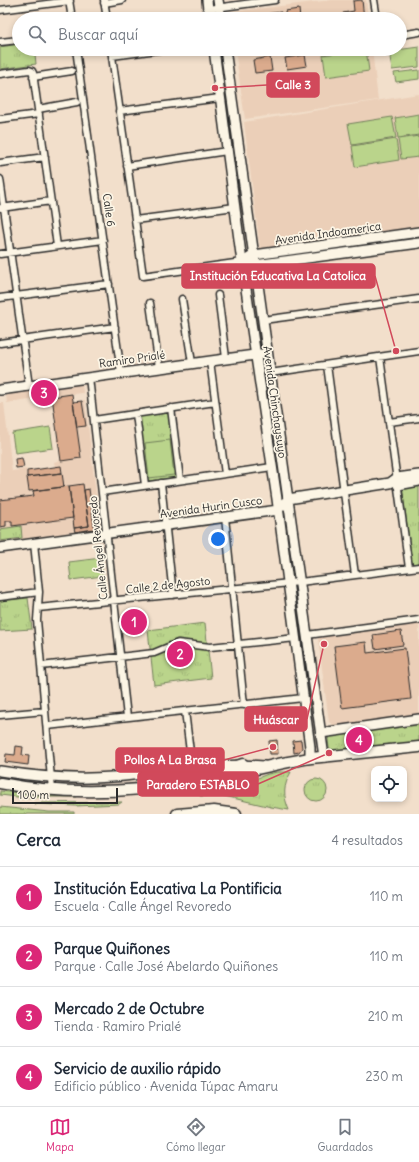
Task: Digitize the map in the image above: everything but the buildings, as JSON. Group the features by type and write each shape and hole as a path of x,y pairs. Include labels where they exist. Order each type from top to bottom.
{"main road":[{"name":"Avenida Chinchaysuyo","path":"215,56 242,262 257,354 296,638 310,758"},
{"name":"Avenida Chinchaysuyo","path":"226,56 324,757"},
{"name":"Avenida Indoamerica","path":"242,262 254,255 419,232"},
{"name":"Avenida Indoamerica","path":"242,262 255,265 419,243"},
{"name":"Ramiro Prialé","path":"0,390 267,353"},
{"path":"288,499 390,483 419,475"},
{"path":"397,481 419,482"},
{"name":"Avenida Hurin Cusco","path":"0,548 278,510 288,499"},
{"path":"302,683 306,686 309,701 312,703 316,702"},
{"path":"321,732 419,719"},
{"path":"0,783 28,788 52,790 110,791 205,781 310,758 419,747"},
{"path":"0,771 52,778 113,777 242,764 271,766"},
{"path":"205,781 219,773 242,764"},
{"path":"178,814 214,810 236,814"}],"street":[{"path":"106,12 104,1 122,0"},
{"path":"208,5 275,0"},
{"path":"374,0 376,12"},
{"path":"0,10 70,1 71,12"},
{"path":"407,34 419,32"},
{"path":"0,42 12,41"},
{"name":"Calle 6","path":"77,56 121,373"},
{"path":"112,56 135,220 235,207"},
{"path":"0,74 29,70 33,74 57,246"},
{"path":"33,74 72,71"},
{"path":"120,111 220,98"},
{"path":"0,119 77,102"},
{"path":"127,166 228,151"},
{"path":"0,163 45,157"},
{"path":"0,179 2,208 10,252 29,386"},
{"path":"2,208 51,201"},
{"name":"Avenida Indoamerica","path":"135,220 143,276 242,262"},
{"path":"0,254 103,240"},
{"path":"0,298 109,284"},
{"path":"218,296 226,358"},
{"path":"182,299 192,363"},
{"path":"263,320 419,299"},
{"path":"150,303 159,368"},
{"path":"0,343 115,327"},
{"path":"270,373 419,351"},
{"path":"380,357 409,568"},
{"path":"210,361 225,474"},
{"path":"327,365 356,575"},
{"name":"Calle Ángel Revoredo","path":"89,377 127,717"},
{"path":"94,420 215,402"},
{"path":"171,408 180,480"},
{"path":"136,414 145,485"},
{"path":"389,422 419,418"},
{"path":"102,492 272,467"},
{"path":"161,483 173,595"},
{"path":"225,517 244,705"},
{"path":"34,543 39,592 37,620 52,790"},
{"name":"Calle 2 de Agosto","path":"38,608 300,582 419,567"},
{"path":"0,597 39,592"},
{"path":"307,635 419,620"},
{"path":"41,666 154,653 178,643 205,647 296,638"},
{"path":"46,726 303,698"},
{"path":"0,715 45,710"},
{"path":"185,711 192,768"}],"shaded area":[{"path":"332,0 366,0 367,12 230,12"},
{"path":"236,56 373,56 378,100 245,119"},
{"path":"419,94 419,227 260,248 244,122"},
{"path":"82,384 83,393 72,394 74,402 85,400 100,528 0,542 0,403 4,403 12,471 26,469 27,471 55,467 54,462 61,460 52,397 7,403 6,394"},
{"path":"419,623 419,716 336,727 329,722 318,638"}],"green space":[{"path":"12,45 12,56 35,56 36,64 0,69 0,47"},
{"path":"419,47 419,67 392,70 390,56 407,56 407,49"},
{"path":"323,56 367,56 369,71 326,77"},
{"path":"419,70 419,79 396,82 394,73"},
{"path":"419,114 419,135 398,138 395,118"},
{"path":"392,117 396,138 352,145 348,124"},
{"path":"419,136 419,157 401,159 398,139"},
{"path":"396,139 399,160 355,167 352,146"},
{"path":"168,412 177,477 148,481 139,416"},
{"path":"50,427 53,448 15,453 12,433"},
{"path":"170,440 174,475 149,478 145,443"},
{"path":"419,484 419,563 412,564 402,486"},
{"path":"21,526 22,538 0,541 0,529"},
{"path":"101,558 103,576 71,580 69,562"},
{"path":"28,598 32,629 0,631 0,601"},
{"path":"205,623 211,678 154,685 148,630"},
{"path":"419,722 419,742 335,751 329,748 328,739 331,734"},
{"path":"277,772 291,772 285,786 285,796 289,810 220,795 200,796 200,794 224,791"},
{"path":"316,779 324,782 327,790 324,798 316,801 308,798 305,790 308,782"},
{"path":"0,791 77,797 17,797 0,795"},
{"path":"122,802 119,804 76,806 35,804 35,803"},
{"path":"0,807 49,812 74,812 74,814 0,814"}],"place":[{"name":"Calle 3","path":"215,88"},
{"name":"Institución Educativa La Catolica","path":"396,351"},
{"name":"Mercado 2 de Octubre","path":"44,393"},
{"name":"Institución Educativa La Pontificia","path":"134,622"},
{"name":"Huáscar","path":"324,644"},
{"name":"Parque Quiñones","path":"180,654"},
{"name":"Servicio de auxilio rápido","path":"359,740"},
{"name":"Pollos A La Brasa","path":"273,747"},
{"name":"Paradero ESTABLO","path":"329,753"}]}
